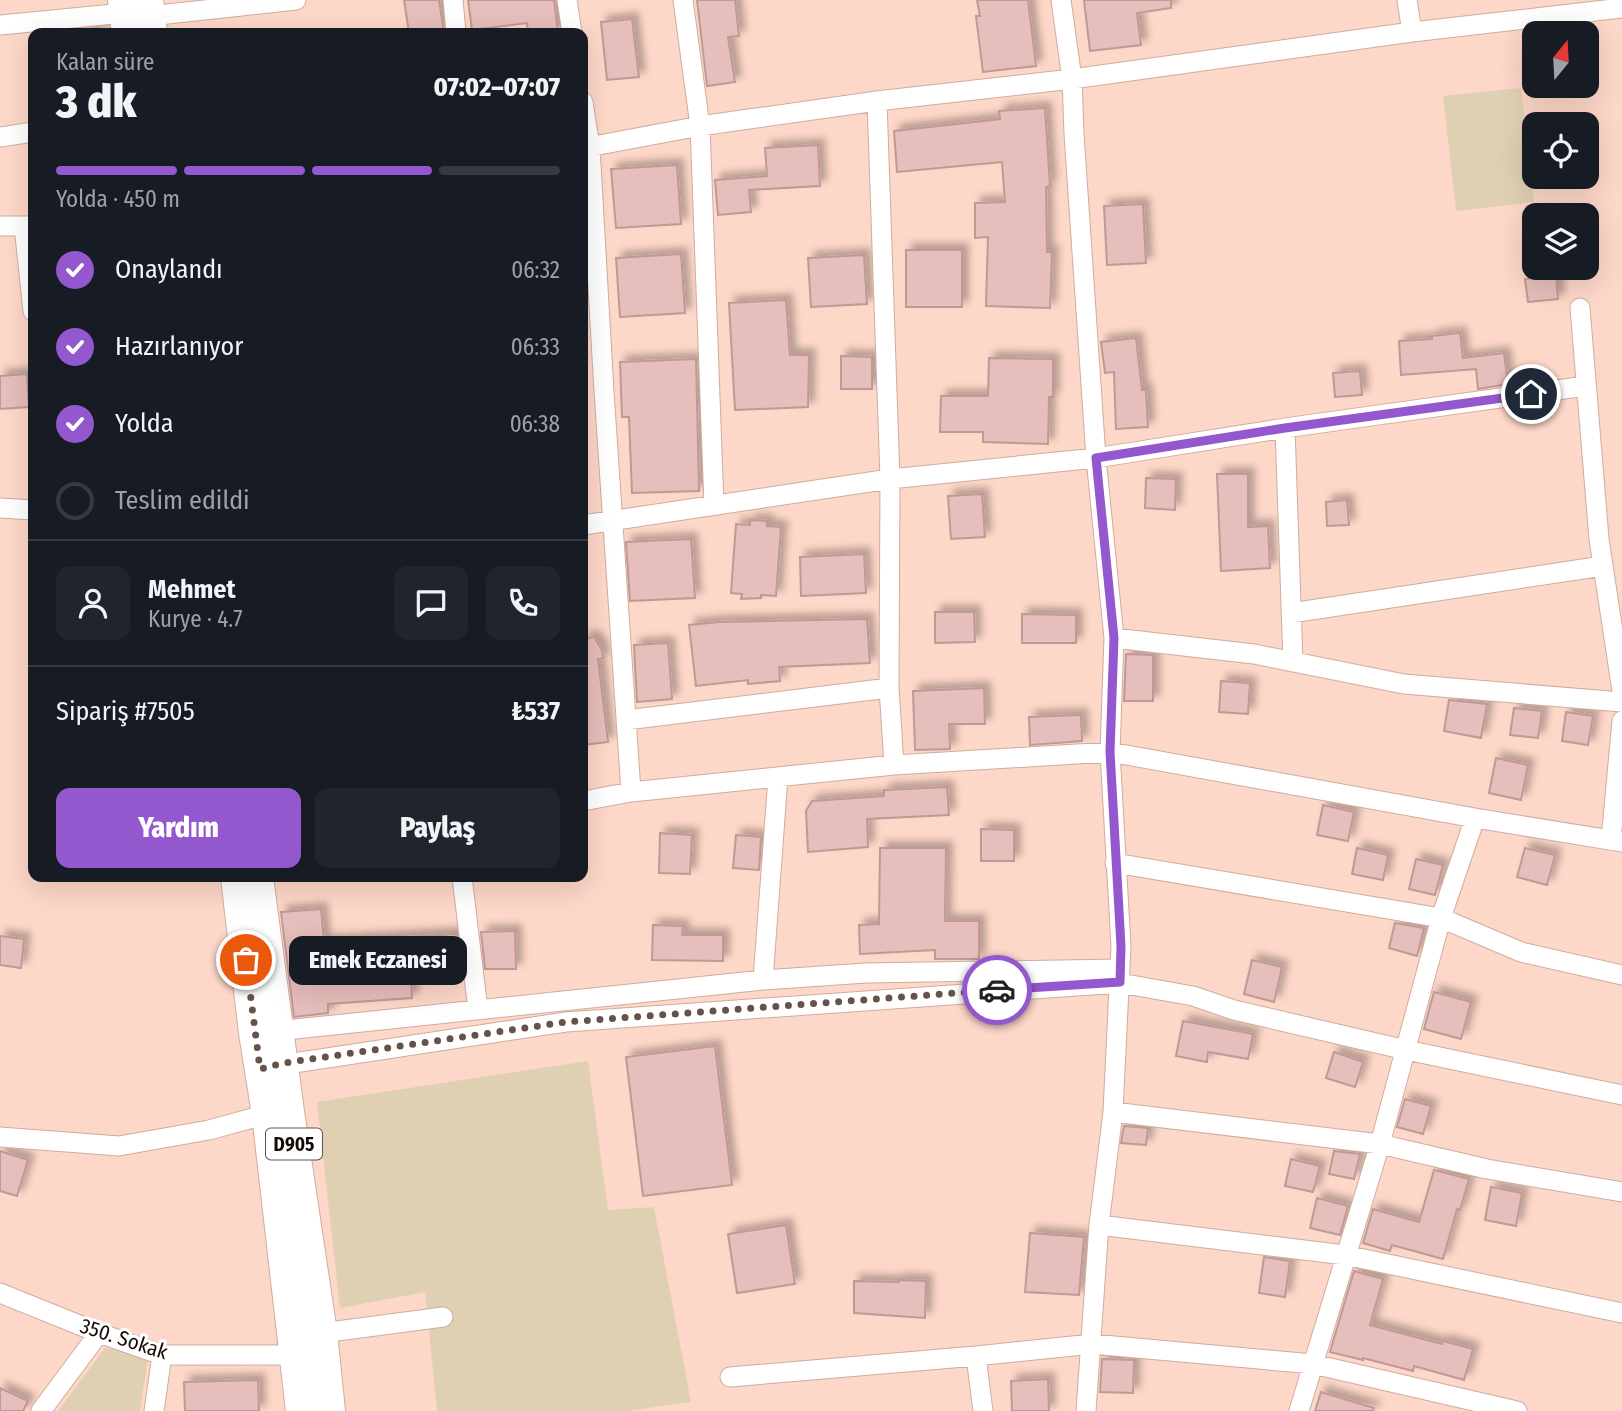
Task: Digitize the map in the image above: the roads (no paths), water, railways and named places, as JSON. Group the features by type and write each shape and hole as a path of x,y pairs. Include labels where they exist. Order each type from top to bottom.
{"main road":[{"name":"D905","path":"237,882 322,1333 330,1411"},
{"name":"D905","path":"258,882 266,1032"},
{"name":"D905","path":"272,1066 267,1114 301,1411"}],"street":[{"path":"0,25 137,16 296,0"},
{"path":"453,0 456,28"},
{"path":"567,0 571,28"},
{"path":"683,0 700,126 714,505"},
{"path":"1061,0 1072,79 1096,458 1114,638 1110,752 1120,976 1113,1112 1099,1225 1086,1411"},
{"path":"1407,0 1412,32"},
{"path":"588,147 700,126 877,101 1072,79 1412,32 1622,8"},
{"path":"877,101 890,479 888,688 894,765"},
{"path":"0,137 28,133"},
{"path":"588,175 631,792"},
{"path":"0,226 28,226"},
{"path":"1580,308 1603,566 1622,691"},
{"path":"588,523 890,479 1096,458 1285,428 1586,386"},
{"path":"1285,428 1293,662"},
{"path":"0,508 28,510"},
{"path":"1291,613 1603,566"},
{"path":"1114,638 1254,654 1404,684 1622,702"},
{"path":"626,720 888,688"},
{"path":"588,799 631,792 894,765 1110,752 1617,841 1622,720"},
{"path":"763,980 778,777"},
{"path":"1299,1411 1380,1144 1441,918 1475,818"},
{"path":"1115,863 1441,918 1521,952 1622,975"},
{"path":"463,882 478,1010"},
{"path":"266,1032 763,980 866,974 1120,976 1234,1010 1406,1050 1622,1095"},
{"path":"272,1066 566,1022 1120,976"},
{"path":"1113,1112 1380,1144 1487,1169 1622,1192"},
{"path":"0,1137 119,1146 209,1130 267,1114"},
{"path":"1099,1225 1345,1255 1622,1313"},
{"name":"350. Sokak","path":"0,1293 162,1355 295,1355"},
{"path":"322,1333 443,1317"},
{"path":"41,1411 99,1333"},
{"path":"730,1377 1092,1344 1313,1364 1517,1411"},
{"path":"154,1411 162,1355"},
{"path":"976,1356 983,1411"}],"place":[{"name":"Emek Eczanesi","path":"246,960"}]}
